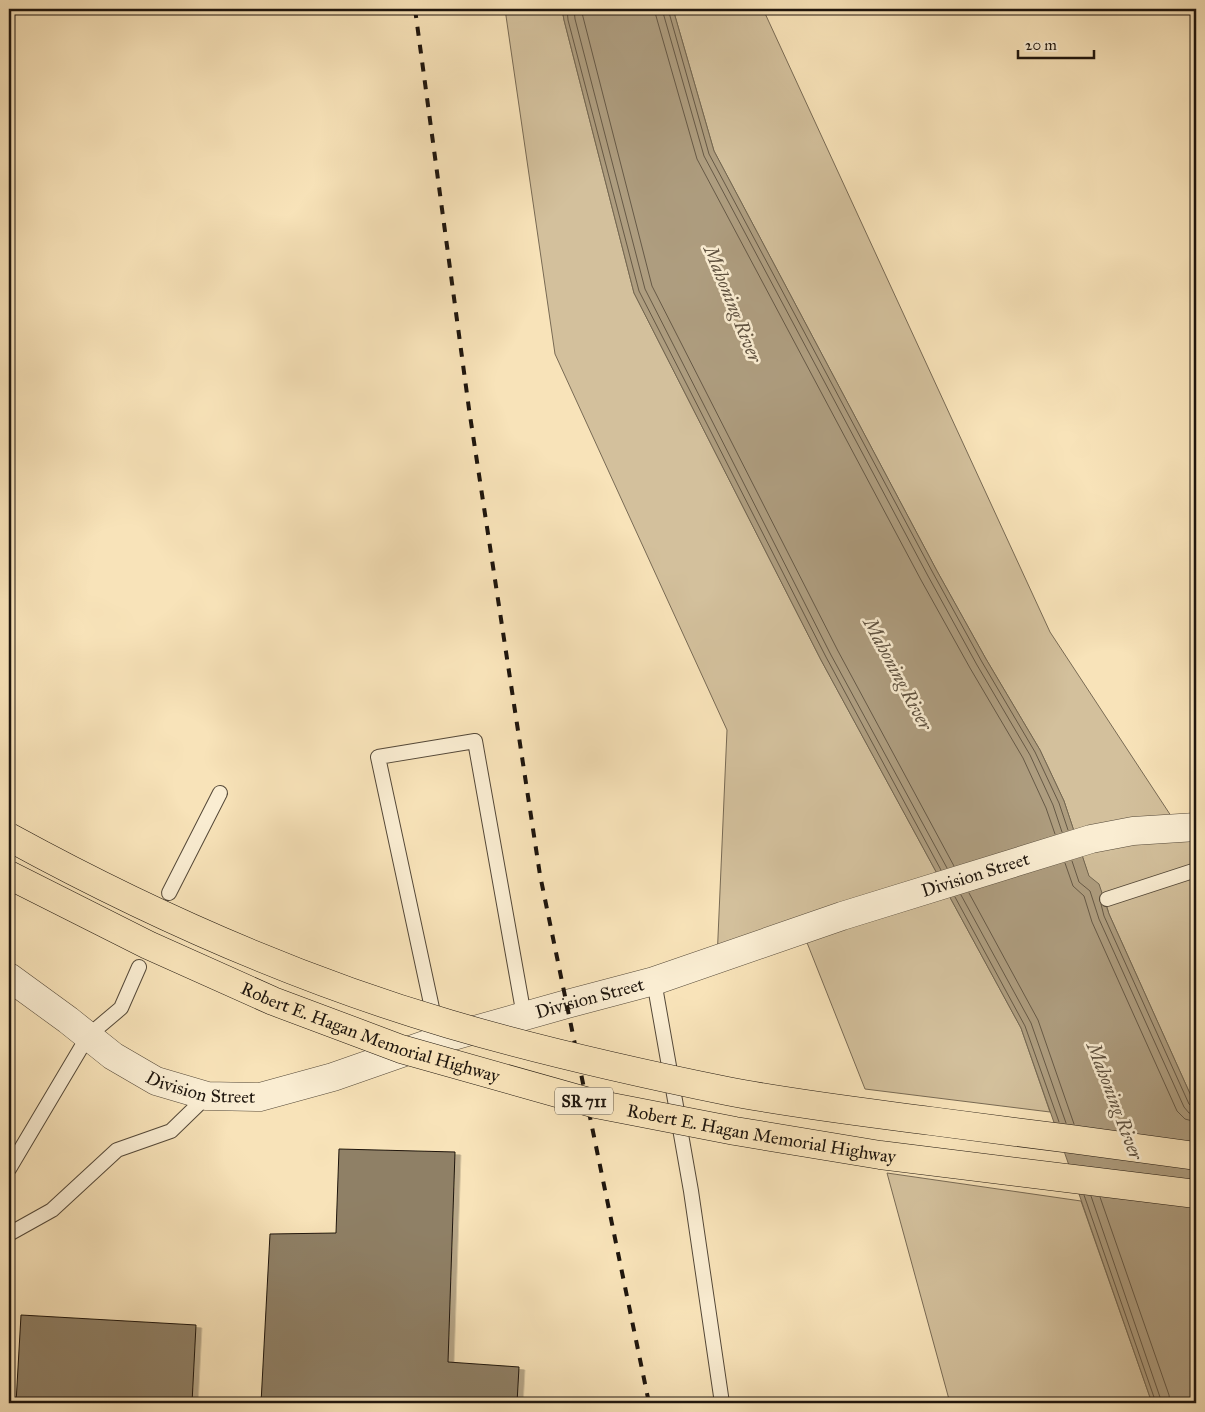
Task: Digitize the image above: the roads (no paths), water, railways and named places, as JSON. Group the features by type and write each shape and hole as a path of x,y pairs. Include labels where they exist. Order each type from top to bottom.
{"highway":[{"name":"Robert E. Hagan Memorial Highway","path":"9,837 81,876 211,936 302,974 408,1011 518,1044 731,1092 870,1113 1196,1156"},
{"name":"Robert E. Hagan Memorial Highway","path":"9,875 148,944 273,1001 401,1049 596,1104 735,1131 880,1155 1196,1194"}],"street":[{"name":"Division Street","path":"9,977 112,1056 156,1081 207,1096 260,1097 333,1077 439,1040 654,981 842,916 1090,839 1133,831 1196,827"}],"lane":[{"path":"439,1040 378,757 475,741 524,1016"},
{"path":"169,893 220,793"},
{"path":"1107,899 1196,870"},
{"path":"9,1169 88,1036 121,1008 139,967"},
{"path":"654,981 691,1191 722,1403"},
{"path":"9,1234 52,1210 117,1150 170,1131 207,1096"}],"water":[{"name":"Mahoning River","path":"562,9 673,9 714,151 937,571 1040,750 1064,801 1089,876 1099,884 1109,914 1196,1107 1196,1403 1152,1403 1021,1028 821,660 634,293"}],"railway":[{"path":"415,9 469,409 540,875 649,1403"}]}
